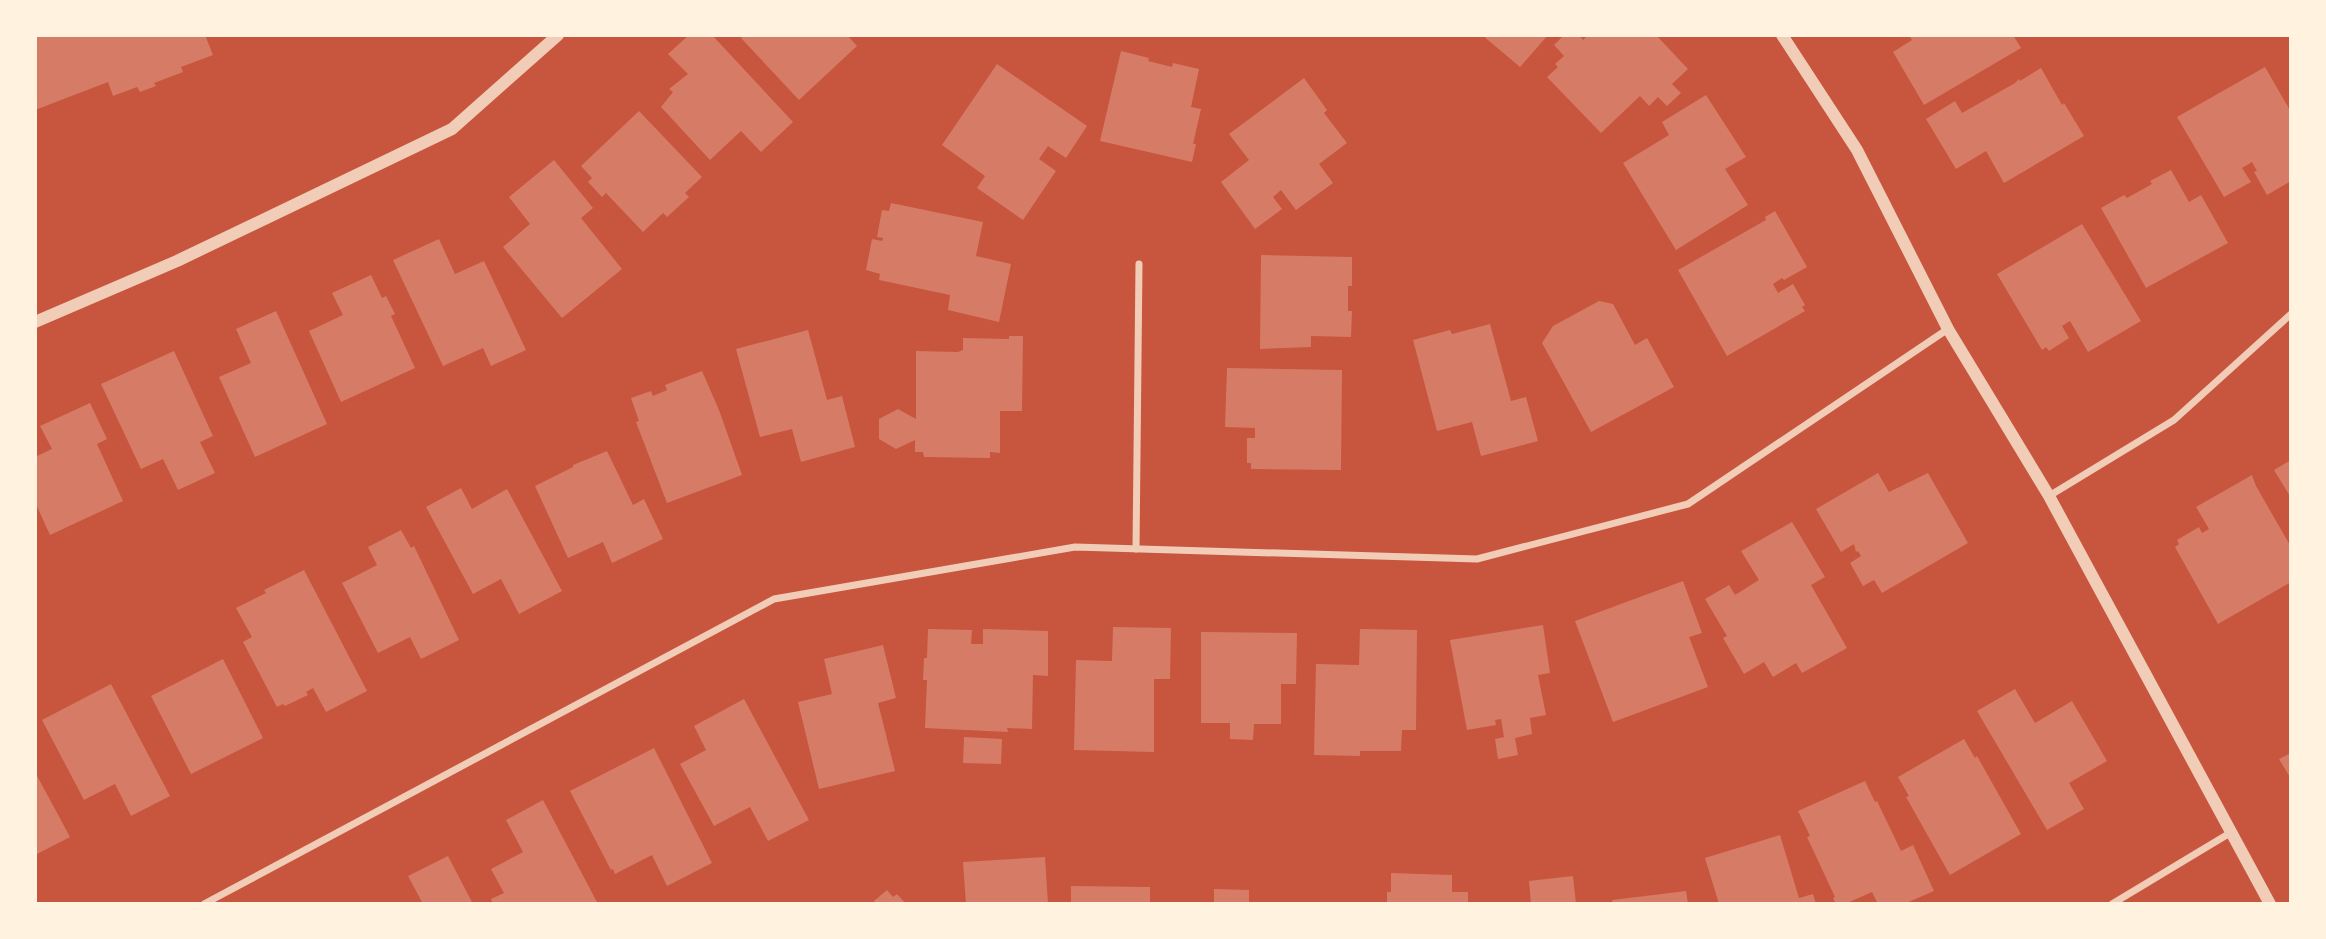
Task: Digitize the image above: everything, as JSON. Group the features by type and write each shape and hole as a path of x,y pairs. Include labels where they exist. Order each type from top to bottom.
{"street":[{"path":"35,322 177,261 452,129 558,35"},
{"path":"1782,35 1857,150 1948,329 2049,496 2270,904"},
{"path":"1136,549 1139,264"},
{"path":"2049,496 2174,420 2291,314"},
{"path":"204,904 774,599 1074,547 1477,559 1688,504 1948,329"},
{"path":"2112,904 2230,833"}],"building":[{"path":"35,35 205,35 213,55 181,67 183,72 154,83 156,86 140,92 137,87 113,96 108,82 35,110"},
{"path":"689,35 712,35 793,122 761,152 741,131 710,160 661,107 673,92 669,89 688,74 668,54"},
{"path":"744,35 847,35 857,46 799,100 741,38"},
{"path":"1482,35 1548,35 1520,67"},
{"path":"1564,35 1579,35 1583,40 1588,35 1656,35 1688,69 1672,84 1681,93 1667,106 1658,97 1649,106 1640,96 1601,133 1547,77 1558,67 1555,64 1564,56 1554,45"},
{"path":"1909,35 2013,35 2021,48 1924,105 1893,52 1912,40"},
{"path":"1121,51 1172,67 1173,63 1199,69 1191,107 1201,109 1192,162 1100,141"},
{"path":"997,64 1087,126 1066,158 1048,146 1039,159 1056,171 1023,220 977,188 985,176 942,145"},
{"path":"2265,67 2291,112 2291,181 2267,195 2254,172 2257,171 2252,162 2242,168 2251,182 2224,197 2177,117"},
{"path":"2041,68 2084,136 2004,183 1986,151 1956,169 1926,119 1955,101 1962,113"},
{"path":"1304,78 1327,110 1324,113 1347,143 1319,164 1333,183 1296,210 1281,190 1273,197 1282,209 1255,229 1221,182 1249,160 1229,134"},
{"path":"1706,95 1746,157 1725,169 1748,205 1676,250 1623,163 1669,135 1662,122"},
{"path":"639,111 702,177 685,193 689,197 667,217 663,213 643,232 606,193 602,197 588,182 592,178 581,166"},
{"path":"554,160 593,208 581,218 622,269 562,318 503,247 530,224 509,197"},
{"path":"2171,170 2189,202 2201,195 2228,243 2146,288 2101,208 2124,195 2127,198"},
{"path":"891,203 983,222 976,256 1011,264 999,322 948,310 950,295 879,280 880,274 866,270 872,239 882,241 883,238 877,237 882,210 889,211"},
{"path":"1775,211 1807,267 1773,284 1778,293 1793,284 1805,305 1802,307 1805,311 1727,356 1678,270 1766,220 1765,217"},
{"path":"2082,224 2141,321 2088,352 2070,321 2062,326 2069,338 2049,351 2046,347 2042,350 1997,274"},
{"path":"439,239 455,274 484,261 526,350 491,366 483,348 443,366 393,260"},
{"path":"1261,255 1352,257 1352,286 1348,286 1348,311 1352,311 1351,337 1311,336 1311,347 1260,349"},
{"path":"371,275 382,298 386,296 395,314 391,316 415,368 341,402 309,331 343,315 332,293"},
{"path":"1599,301 1613,304 1635,345 1647,338 1674,387 1591,432 1542,343 1553,326"},
{"path":"276,311 327,424 255,457 219,377 251,363 236,329"},
{"path":"1490,324 1511,401 1526,397 1538,441 1481,456 1472,422 1437,431 1413,340 1450,330 1452,334"},
{"path":"808,330 827,400 842,396 855,447 801,462 792,429 760,437 736,349"},
{"path":"1009,336 1023,336 1022,411 1000,411 1000,453 990,452 990,458 924,457 923,452 915,452 915,440 896,449 879,439 879,419 898,409 916,419 916,351 958,352 963,350 963,338 1009,339"},
{"path":"174,351 213,436 200,442 215,473 178,490 163,459 141,469 101,384"},
{"path":"1227,368 1342,370 1341,470 1251,469 1251,463 1247,463 1247,438 1255,438 1255,428 1225,427"},
{"path":"702,371 742,475 667,503 636,422 639,421 631,398 651,391 653,396 667,390 665,385"},
{"path":"90,403 107,439 97,444 123,501 50,535 35,502 35,457 52,449 40,426"},
{"path":"607,451 633,505 644,499 663,539 612,563 603,542 568,558 535,486 573,465"},
{"path":"2291,460 2291,498 2274,470"},
{"path":"1878,473 1889,492 1928,473 1968,543 1882,593 1874,580 1863,586 1850,563 1861,556 1856,552 1854,544 1841,552 1816,509"},
{"path":"2252,475 2291,547 2291,582 2218,624 2175,547 2179,544 2177,540 2199,527 2202,533 2209,529 2196,507"},
{"path":"461,488 472,509 507,489 562,591 519,614 501,579 473,594 426,507"},
{"path":"1792,522 1825,577 1811,585 1847,648 1802,673 1796,663 1773,677 1764,662 1744,674 1723,638 1727,636 1705,599 1729,585 1735,595 1759,580 1741,551"},
{"path":"401,530 411,548 414,546 459,640 421,659 410,637 378,653 342,583 377,565 368,547"},
{"path":"304,570 367,691 326,712 313,688 306,692 308,695 277,707 243,642 252,637 236,608"},
{"path":"1683,581 1702,633 1689,637 1708,687 1613,722 1575,621"},
{"path":"1543,625 1550,673 1538,675 1546,715 1530,718 1532,734 1515,738 1518,755 1498,759 1495,739 1504,737 1501,719 1495,720 1496,725 1467,730 1450,640"},
{"path":"1113,627 1171,628 1170,679 1154,679 1154,752 1074,750 1076,660 1112,661"},
{"path":"928,629 972,630 971,644 983,644 983,629 1048,631 1048,676 1033,675 1032,729 1007,728 1008,732 925,728 927,680 923,680"},
{"path":"1360,629 1417,630 1416,730 1402,730 1401,751 1360,751 1360,756 1314,755 1316,664 1359,665"},
{"path":"1201,632 1297,633 1296,684 1281,684 1281,724 1254,724 1253,740 1230,739 1230,723 1201,723"},
{"path":"883,645 896,698 878,703 895,771 819,789 798,702 832,694 824,659"},
{"path":"223,659 263,738 191,774 151,696"},
{"path":"111,684 170,796 131,816 115,784 84,800 42,720"},
{"path":"2015,689 2035,723 2072,701 2107,761 2069,783 2084,809 2047,830 1977,711"},
{"path":"744,699 809,820 768,841 750,807 714,826 680,764 706,750 694,726"},
{"path":"964,737 1002,739 1001,764 963,763"},
{"path":"1964,739 1975,758 1977,756 2021,834 1950,875 1906,797 1909,796 1898,777"},
{"path":"654,748 712,863 667,886 652,855 615,874 570,791"},
{"path":"2291,753 2291,779 2279,759"},
{"path":"35,772 70,837 35,855"},
{"path":"1865,781 1901,851 1913,845 1934,891 1904,904 1878,904 1872,892 1845,904 1836,904 1798,811"},
{"path":"543,800 598,904 493,904 491,899 504,893 491,869 523,852 506,820"},
{"path":"1780,835 1799,898 1813,894 1816,904 1719,904 1705,858"},
{"path":"448,856 473,904 423,904 408,876"},
{"path":"1045,857 1048,904 966,904 963,862"},
{"path":"1391,873 1452,875 1452,892 1468,892 1468,904 1387,904 1387,892 1391,892"},
{"path":"1573,876 1576,904 1531,904 1529,881"},
{"path":"1071,886 1150,887 1150,904 1071,904"},
{"path":"1214,889 1249,890 1249,904 1214,904"},
{"path":"887,890 893,897 897,894 906,904 876,904 874,901"},
{"path":"1686,891 1688,904 1613,904 1612,900"}]}
